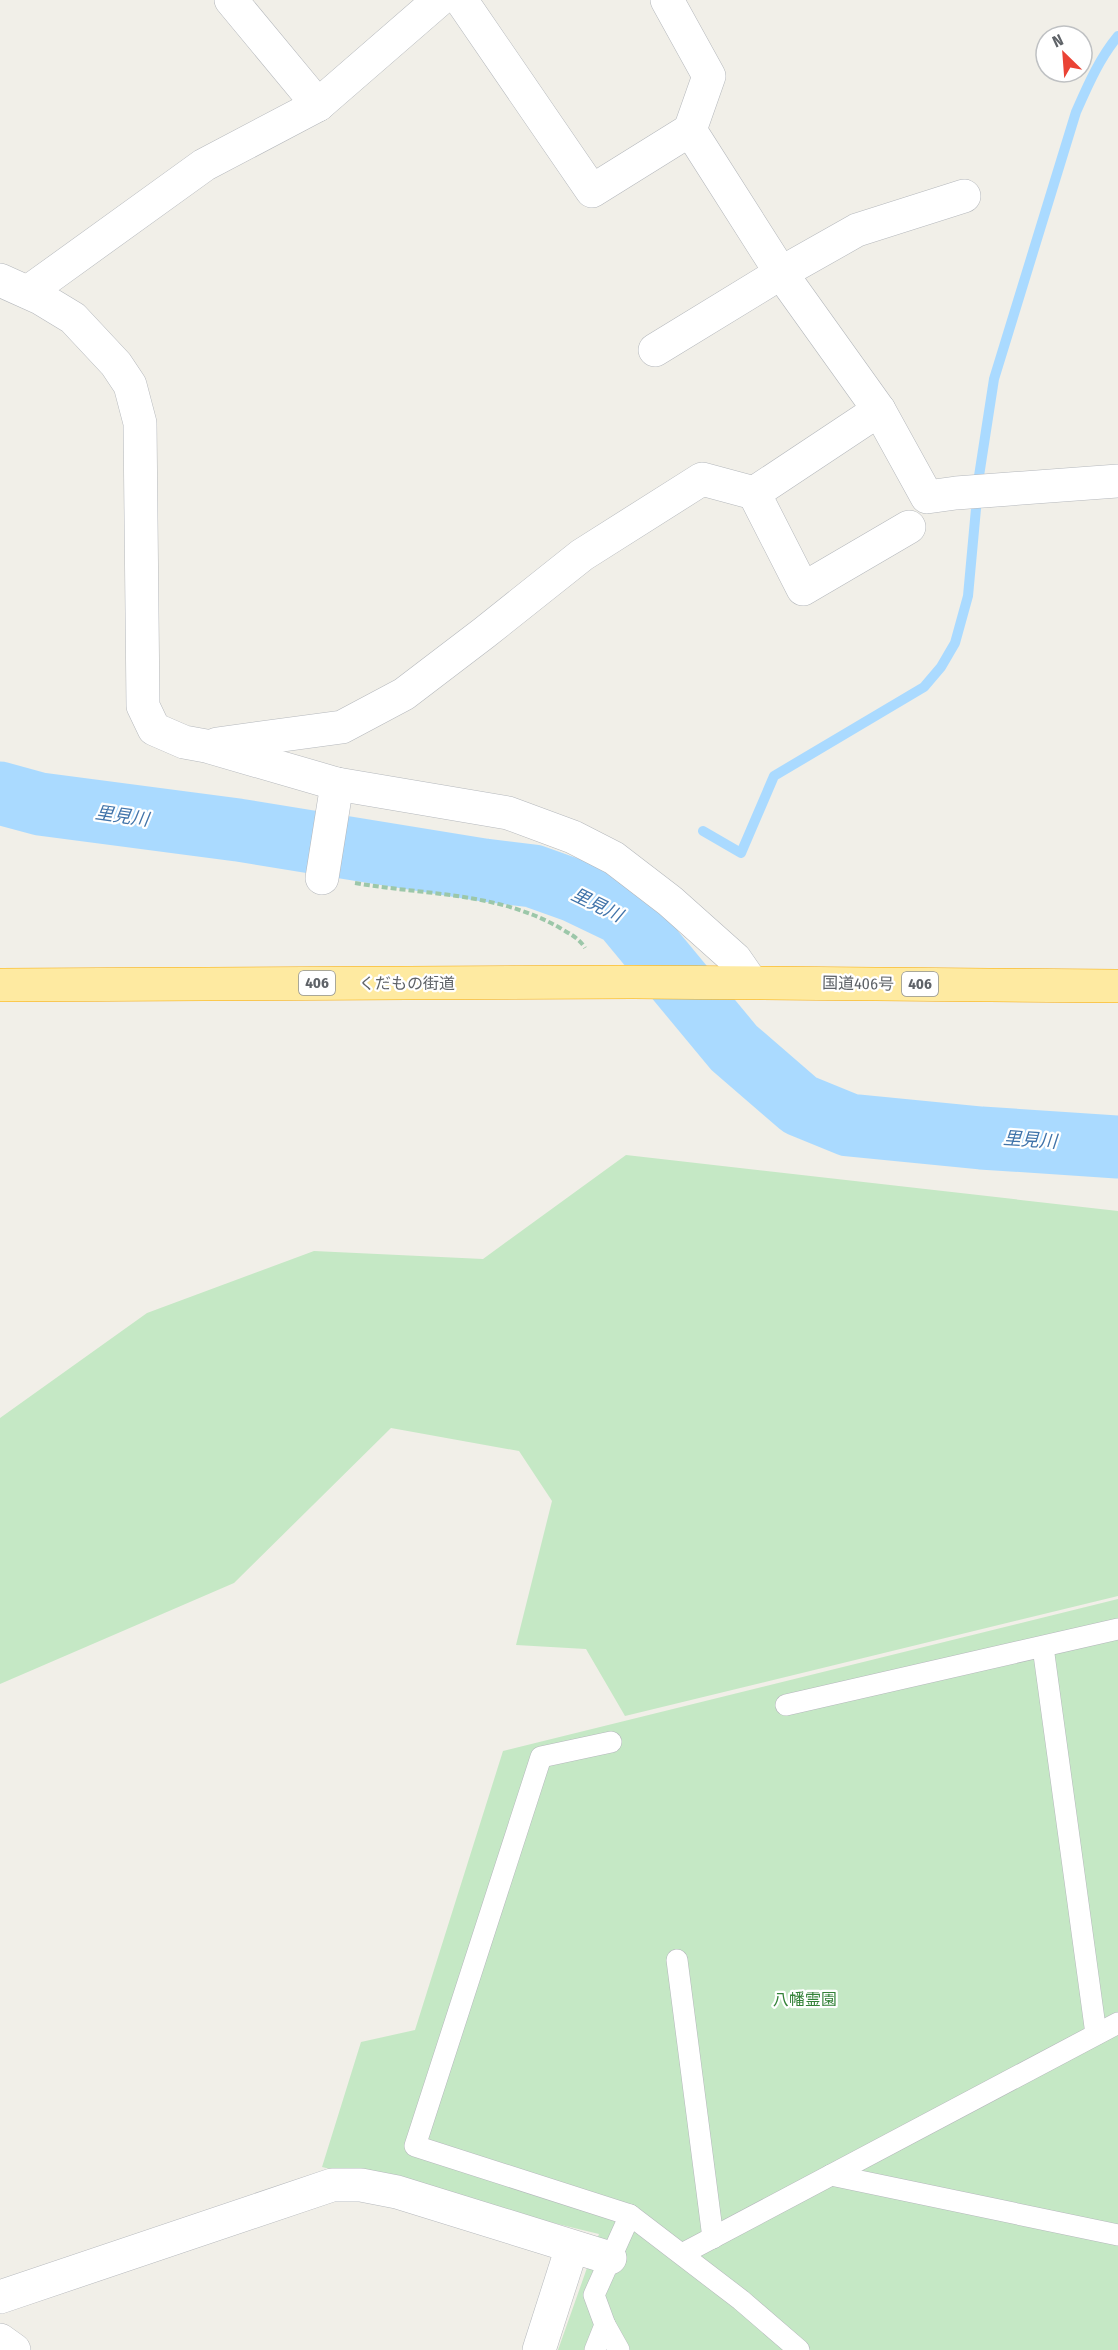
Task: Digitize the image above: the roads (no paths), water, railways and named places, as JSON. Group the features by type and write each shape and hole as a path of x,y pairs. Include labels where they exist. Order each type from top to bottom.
{"highway":[{"name":"国道406号","path":"619,982 1118,986"},
{"name":"くだもの街道","path":"0,985 619,982"}],"street":[{"path":"231,0 318,105"},
{"path":"439,0 318,105 204,165 14,286 72,318 116,364 130,385 140,423 143,706 154,729 184,742 206,746 336,790 508,813 573,837 614,858 670,901 735,959 737,982"},
{"path":"461,0 592,190 690,130 709,76 667,0"},
{"path":"690,130 781,273 879,410 927,497 957,492 1118,481"},
{"path":"655,350 856,230 964,196"},
{"path":"754,493 879,410"},
{"path":"206,746 342,727 404,694 582,555 702,479 754,493 804,589 909,527"},
{"path":"323,873 336,790"},
{"path":"0,2297 332,2185 361,2185 398,2192 610,2258"},
{"path":"539,2350 572,2247"},
{"path":"0,2340 14,2350"}],"lane":[{"path":"786,1705 1118,1629"},
{"path":"1043,1647 1096,2034"},
{"path":"611,1742 541,1757 415,2146 630,2215 741,2300 799,2350"},
{"path":"677,1960 713,2238"},
{"path":"682,2254 1118,2023"},
{"path":"831,2175 1118,2235"},
{"path":"619,2350 605,2325 594,2295 630,2215"},
{"path":"595,2350 605,2325"}],"waterway":[{"path":"703,831 741,853 774,776 924,687 941,667 955,643 968,596 979,476 994,379 1076,112 1100,63 1118,36"},
{"name":"里見川","path":"0,793 40,804 238,830 533,876 575,891 623,914 734,1048 800,1105 849,1125 981,1138 1118,1147"}],"park label":[{"name":"八幡霊園","path":"805,1999"}]}
